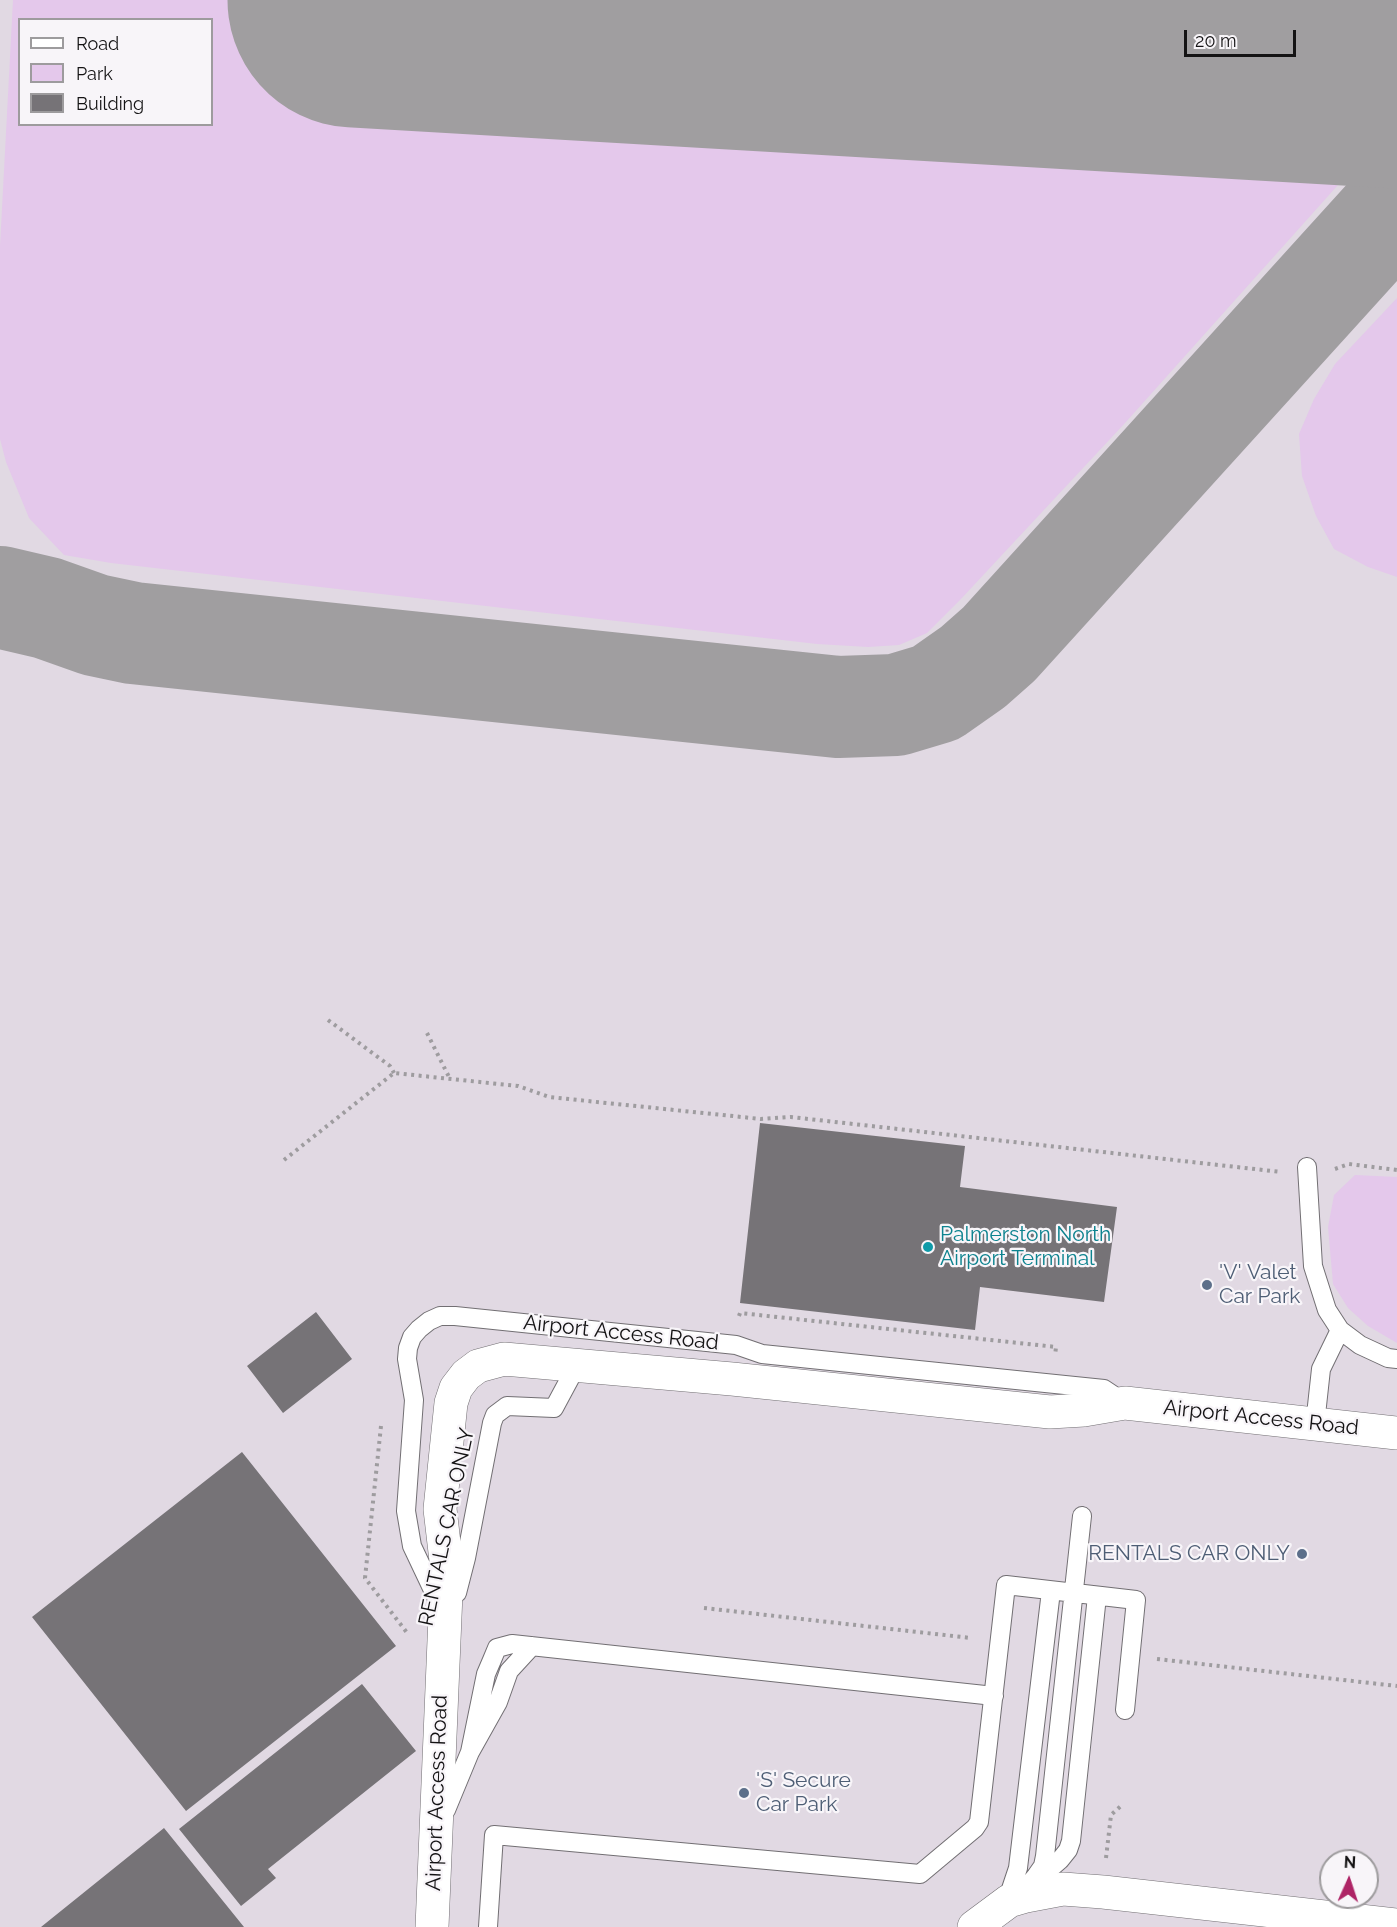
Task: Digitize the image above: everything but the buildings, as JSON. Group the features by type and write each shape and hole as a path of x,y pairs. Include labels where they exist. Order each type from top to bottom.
{"street":[{"name":"Airport Access Road","path":"432,1927 447,1569 440,1509 451,1403 456,1388 466,1375 478,1366 504,1359 732,1379 1050,1412 1084,1410 1125,1403 1397,1433"},
{"path":"1000,1907 1026,1896 1063,1890 1103,1892 1397,1925"}],"lane":[{"path":"1308,1170 1313,1266 1327,1310 1340,1330 1360,1345 1388,1358 1397,1359"},
{"name":"Airport Access Road","path":"443,1636 439,1602 412,1546 406,1511 414,1400 407,1359 408,1348 412,1337 419,1329 429,1320 440,1316 736,1345 762,1354 1104,1389 1125,1403"},
{"path":"1315,1424 1321,1369 1340,1330"},
{"name":"RENTALS CAR ONLY","path":"443,1636 466,1558 495,1415 507,1406 554,1408 576,1367"},
{"path":"1000,1907 1043,1866 1045,1857 1082,1516"},
{"path":"488,1927 494,1835 920,1874 975,1828 980,1814 1006,1585 1136,1600 1125,1710"},
{"path":"1000,1907 1010,1892 1018,1868 1051,1591"},
{"path":"1000,1907 1060,1860 1068,1850 1071,1841 1079,1785 1097,1596"},
{"path":"470,1752 486,1674 497,1648 512,1644 994,1696"},
{"path":"436,1832 470,1752 498,1702 509,1671 532,1646"}],"path":[{"path":"328,1020 390,1066 394,1073"},
{"path":"427,1033 450,1079"},
{"path":"284,1160 394,1073 519,1086 549,1097 761,1119 791,1117 1326,1173 1349,1164 1397,1170"},
{"path":"771,1125 772,1118"},
{"path":"381,1418 365,1578 411,1639"},
{"path":"704,1608 971,1638"},
{"path":"1155,1659 1397,1686"},
{"path":"1106,1859 1111,1815 1121,1806"}],"shaded area":[{"path":"0,0 1397,0 1397,1927 0,1927"}],"green space":[{"path":"13,0 1397,0 1397,119 1125,423 960,600 927,633 899,645 868,647 817,644 111,563 64,555 29,518 6,462 0,439 0,246"},
{"path":"1397,298 1397,577 1368,567 1334,549 1316,516 1302,476 1299,434 1314,399 1335,364"},
{"path":"1355,1175 1397,1177 1397,1343 1368,1326 1348,1308 1333,1284 1328,1227 1334,1195"}],"taxiway":[{"path":"0,597 47,608 95,625 133,633 838,707 896,705 936,693 973,667 999,644 1397,205"}],"runway":[{"path":"355,0 1397,61"}],"place":[{"name":"Palmerston North Airport Terminal","path":"928,1247"},
{"name":"'V' Valet Car Park","path":"1207,1285"},
{"name":"RENTALS CAR ONLY","path":"1302,1554"},
{"name":"'S' Secure Car Park","path":"744,1793"}]}
